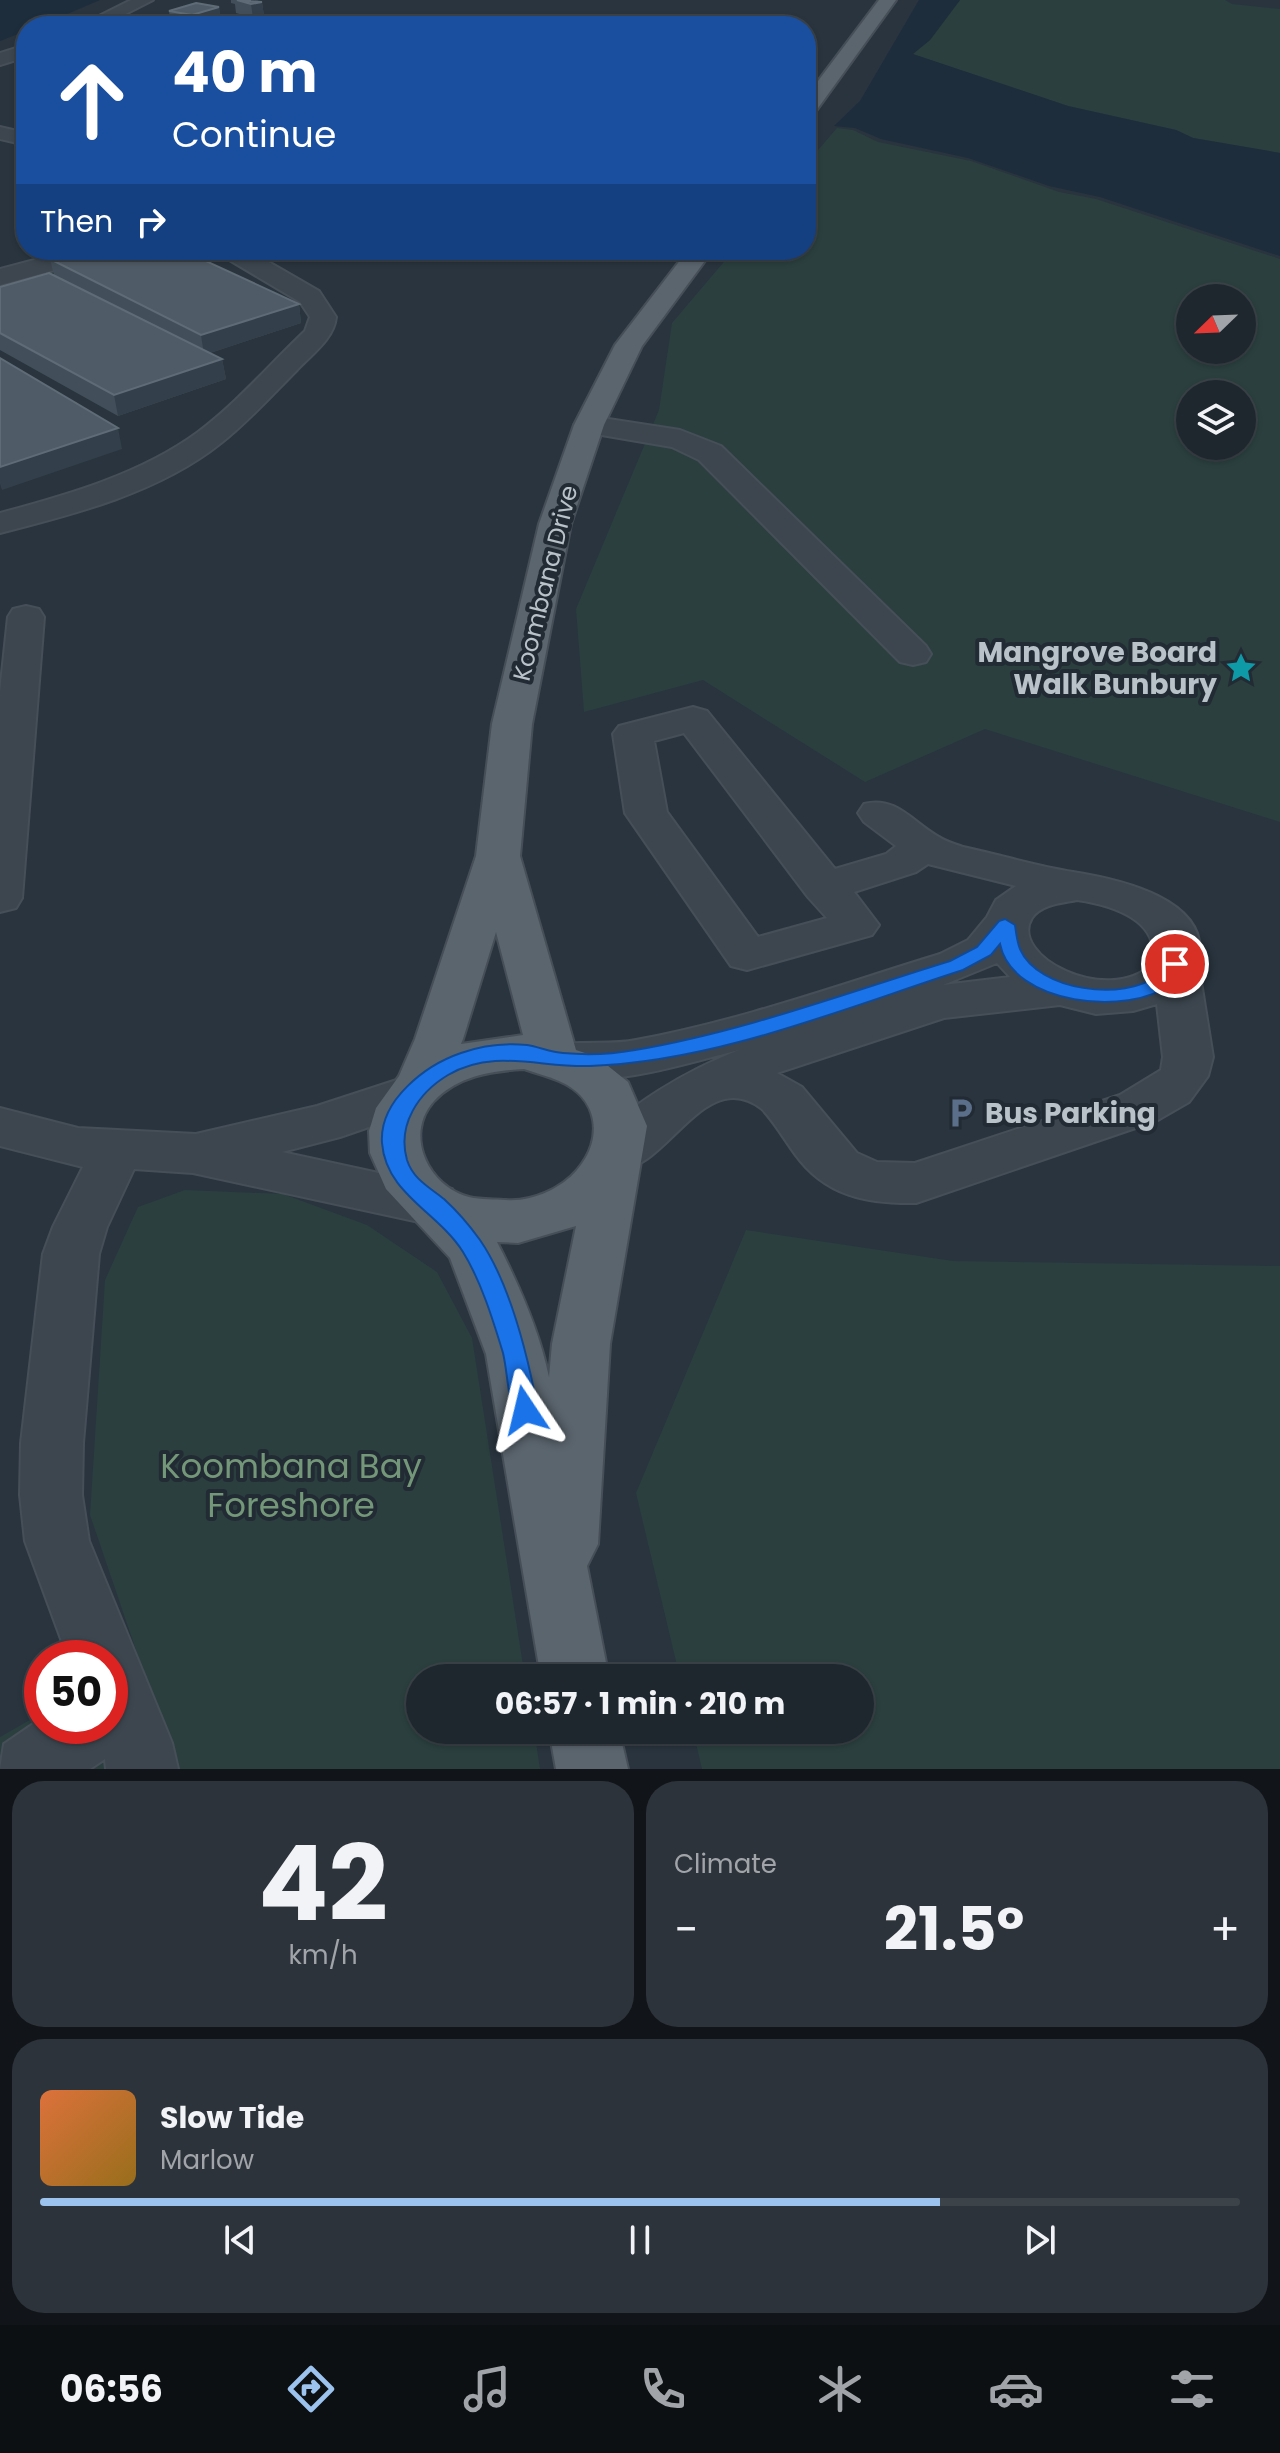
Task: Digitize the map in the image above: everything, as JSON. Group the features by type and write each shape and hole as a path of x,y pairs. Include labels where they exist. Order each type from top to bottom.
{"main road":[{"path":"816,97 888,0"},
{"name":"Koombana Drive","path":"416,1090 439,1039 498,856 512,724 555,524 589,425 629,345 693,260"},
{"name":"Koombana Drive","path":"498,856 558,1058"},
{"path":"561,1607 581,1344 622,1128 617,1106 605,1087 586,1072 558,1058 525,1052 495,1053 467,1059 440,1070 416,1090 398,1115 393,1140 397,1164 411,1186 436,1206 472,1246 494,1294 515,1354 561,1607 572,1664"},
{"path":"436,1206 470,1219 506,1222 542,1217 574,1203 600,1184 618,1155"},
{"path":"587,1744 592,1769"}],"street":[{"path":"110,16 145,0"},
{"path":"0,277 63,260"},
{"path":"0,523 98,491 179,458 209,438 315,336 323,317 310,297 247,260"},
{"path":"589,425 680,439 710,453 913,654"},
{"path":"0,898 26,617"},
{"path":"693,719 824,887 856,925 747,955 646,813 633,734 693,719"},
{"path":"879,813 989,890 1007,921 1007,943 1017,961 1036,977 1143,1019 1168,1036 1188,1057"},
{"path":"716,1080 750,1083 776,1093 795,1113 827,1161 843,1172 864,1180 889,1184 916,1183 1138,1108 1181,1082 1187,1071 1188,1057 1173,935 1147,908 1121,894 937,852 824,887"},
{"path":"558,1058 633,1058 751,1030 956,965 984,951 1022,900 1033,894 1077,886"},
{"path":"618,1155 688,1095 716,1080 846,1030 940,1002 994,994 1079,993 1124,997 1148,990 1166,979 1175,964"},
{"path":"193,1153 322,1124 416,1090"},
{"path":"0,1127 45,1140 117,1151 193,1153 436,1206"},
{"path":"89,1640 57,1541 51,1495 52,1443 71,1254 80,1227 117,1151"},
{"path":"128,1729 137,1743 142,1769"},
{"path":"29,1769 55,1744"}],"green space":[{"path":"960,0 1225,0 1232,4 1280,9 1280,153 1193,138 1176,130 1068,106 912,54 930,40"},
{"path":"837,128 853,130 878,142 971,161 1059,192 1096,199 1280,259 1280,822 985,729 865,782 703,680 584,712 576,609 659,410 672,323 726,260 816,260 816,152"},
{"name":"Koombana Bay Foreshore","path":"185,1190 283,1194 367,1225 437,1272 472,1338 523,1664 406,1664 406,1744 536,1744 540,1769 0,1769 0,1737 24,1723 24,1744 128,1744 128,1662 138,1656 90,1515 105,1280 138,1207"},
{"path":"746,1230 953,1261 1280,1266 1280,1769 702,1769 696,1744 874,1744 874,1664 677,1664 636,1493"}],"water":[{"path":"0,0 100,0 62,16 16,16 16,35 0,41"},
{"path":"919,0 960,0 930,40 913,54 1068,106 1176,130 1193,138 1280,153 1280,256 1100,197 1049,186 968,158 881,139 855,128 834,126 860,101"}],"building":[{"path":"196,3 219,7 192,15 169,11"},
{"path":"52,260 204,260 299,304 201,335"},
{"path":"49,273 222,359 114,395 0,333 0,287"},
{"path":"0,358 118,428 0,467"}],"place":[{"name":"Mangrove Board Walk Bunbury","path":"1241,668"},
{"name":"Bus Parking","path":"961,1113"}],"route":[{"path":"525,1410 515,1354 494,1294 472,1246 438,1207 411,1186 397,1164 393,1140 398,1115 412,1093 440,1070 467,1059 495,1053 525,1052 562,1060 633,1058 751,1030 956,965 984,951 1005,925 1007,943 1017,961 1048,984 1079,994 1097,997 1137,994 1166,979 1175,964"}]}
